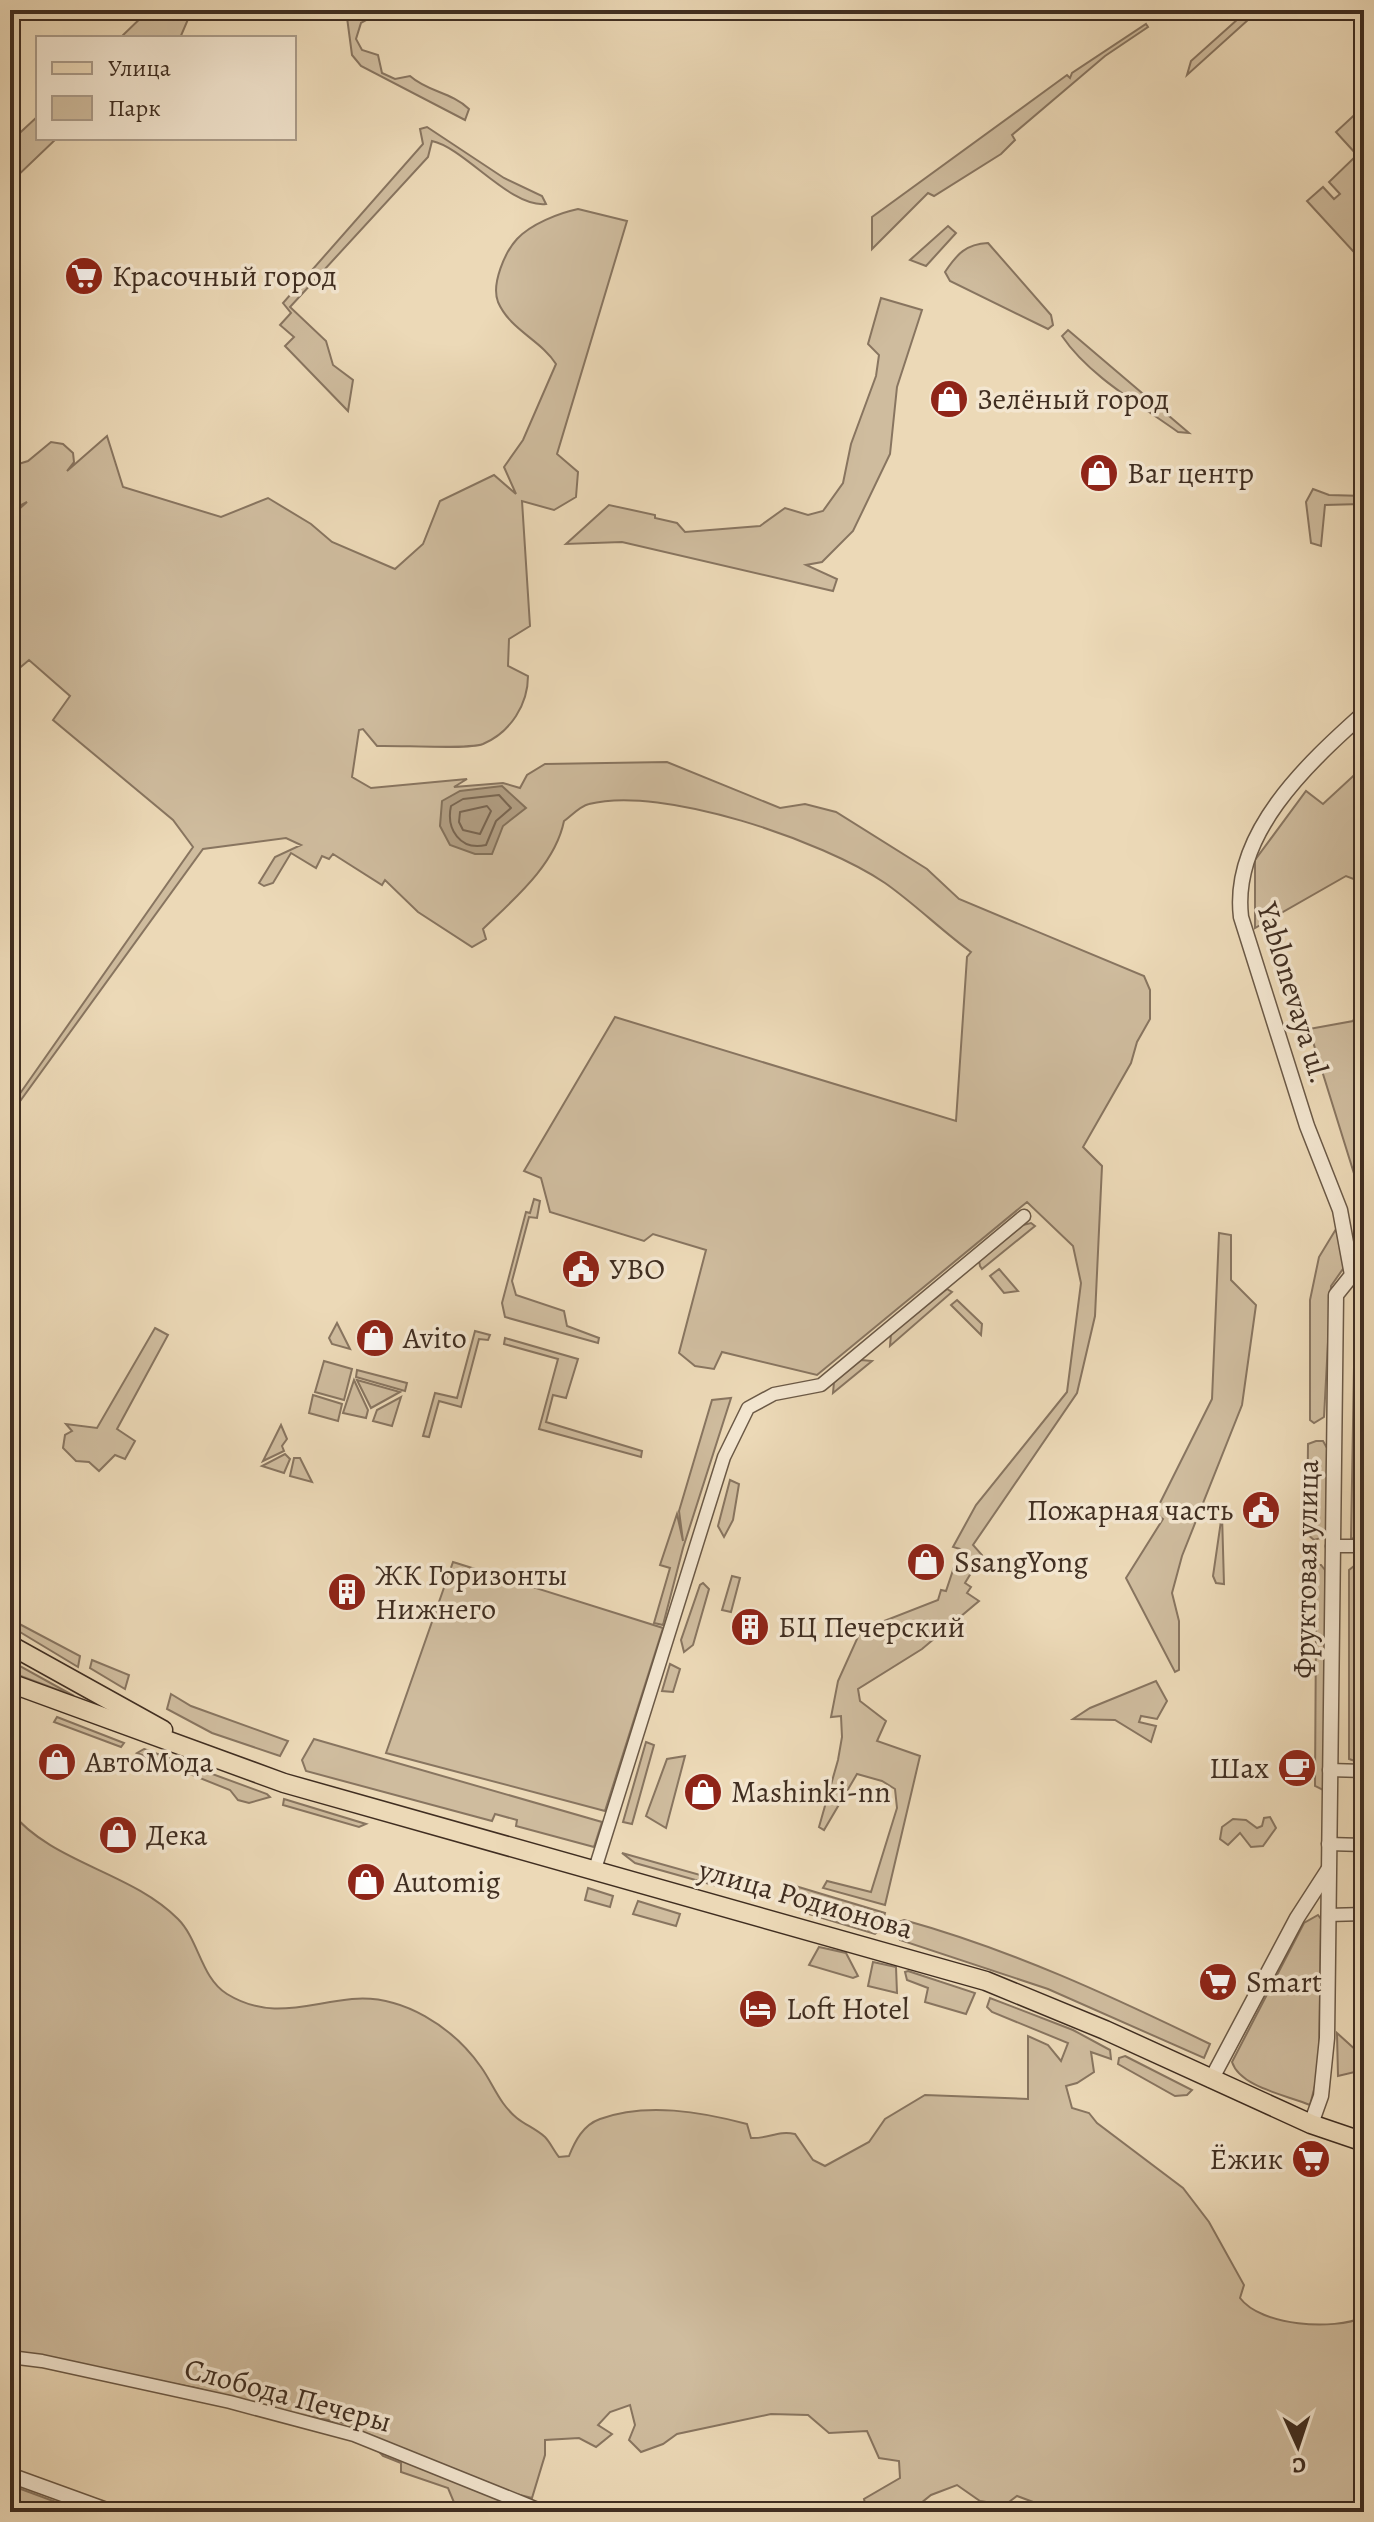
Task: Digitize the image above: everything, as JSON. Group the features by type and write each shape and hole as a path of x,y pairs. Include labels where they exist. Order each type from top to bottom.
{"main road":[{"name":"улица Родионова","path":"10,1645 215,1759"},
{"name":"улица Родионова","path":"10,1683 215,1759 355,1804 986,1981 1105,2030 1311,2124 1364,2142"}],"street":[{"name":"Yablonevaya ul.","path":"1358,1274 1346,1230 1307,1126 1241,917 1238,894 1244,862 1254,840 1319,754 1364,713"},
{"path":"595,1869 724,1457 748,1408 774,1394 821,1385 1024,1216"},
{"name":"Фруктовая улица","path":"1311,2124 1321,2096 1325,2068 1336,1295 1358,1274"},
{"path":"1332,1546 1364,1546"},
{"path":"1329,1770 1364,1771"},
{"path":"1328,1844 1364,1845"},
{"path":"1211,2080 1303,1909 1328,1870"},
{"path":"1303,1909 1319,1909 1328,1915 1364,1914"},
{"name":"Слобода Печеры","path":"10,2357 230,2402 354,2435 545,2512"},
{"path":"10,2475 112,2512"}],"green space":[{"path":"149,10 192,10 181,36 122,36"},
{"path":"346,10 364,10 368,19 361,23 356,39 362,50 378,55 382,73 395,79 410,76 424,86 455,99 469,109 465,120 361,66 352,55"},
{"path":"1248,10 1259,10 1187,75 1191,61"},
{"path":"1146,24 1148,27 1105,56 1012,135 1015,140 1001,154 934,196 928,193 872,249 872,217 1067,75 1070,78 1072,73"},
{"path":"1364,106 1364,263 1307,201 1323,187 1334,199 1340,194 1329,182 1357,155 1336,132"},
{"path":"36,118 36,140 55,140 10,183 10,142"},
{"path":"427,127 504,178 542,196 546,204 532,203 518,197 459,154 432,141 428,157 290,307 326,341 333,365 353,380 348,411 285,346 294,337 280,325 291,313 283,303 423,144 420,129"},
{"path":"578,209 627,221 557,454 578,472 576,497 554,510 522,501 530,626 509,639 508,666 528,676 525,697 510,725 493,739 475,746 377,746 363,729 359,730 352,777 371,788 467,779 454,787 503,783 520,788 527,775 545,764 667,762 780,808 805,804 836,812 927,869 959,899 1144,976 1150,990 1150,1019 1137,1042 1131,1063 1083,1147 1102,1166 1095,1316 1077,1393 973,1545 982,1555 965,1583 971,1587 967,1593 979,1601 922,1649 858,1689 860,1701 886,1721 877,1741 920,1756 885,1905 823,1888 827,1881 871,1892 897,1808 895,1789 882,1781 857,1774 824,1830 819,1827 842,1737 841,1716 831,1717 838,1681 861,1630 938,1600 941,1590 946,1591 960,1549 953,1547 976,1505 1067,1392 1081,1283 1073,1246 1027,1202 817,1375 722,1352 714,1369 695,1366 679,1353 706,1250 653,1234 644,1241 550,1212 541,1178 524,1171 615,1017 956,1121 967,957 971,952 885,883 823,850 741,821 657,802 620,800 589,804 576,811 564,821 543,867 483,929 486,939 472,947 418,912 385,880 382,885 333,854 329,859 322,856 316,868 291,853 273,883 264,886 259,883 275,857 301,845 286,838 203,849 18,1104 14,1102 193,847 173,820 53,720 70,696 29,660 10,676 10,517 27,502 10,511 12,466 28,461 51,442 63,444 73,453 74,462 67,471 107,436 123,487 221,517 268,498 311,524 332,542 395,569 423,544 440,501 494,475 516,494 504,467 523,440 556,364 503,312 496,286 500,269 517,239 546,220"},
{"path":"948,226 956,233 926,266 910,260"},
{"path":"988,243 1051,315 1053,325 1048,329 950,281 945,272 958,255 974,245"},
{"path":"881,298 922,310 897,387 890,454 853,531 822,562 806,565 837,579 833,591 622,542 566,544 609,505 655,515 655,518 677,523 685,532 760,526 785,508 808,515 823,511 843,483 851,444 876,376 879,355 868,344"},
{"path":"1068,330 1189,433 1178,432 1100,377 1062,336"},
{"path":"1313,489 1329,495 1364,496 1361,504 1325,505 1321,546 1311,543 1306,502"},
{"path":"1364,766 1364,883 1346,876 1255,928 1255,860 1306,791 1323,804"},
{"path":"1364,1000 1364,1194 1361,1196 1309,1029 1353,1021"},
{"path":"534,1199 540,1201 537,1218 529,1217 512,1281 516,1295 564,1311 567,1326 599,1338 598,1343 505,1317 502,1303 526,1212 530,1213"},
{"path":"1031,1223 1035,1226 982,1269 979,1261 1023,1225"},
{"path":"1336,1229 1345,1266 1331,1286 1324,1417 1314,1423 1310,1420 1310,1300 1319,1257"},
{"path":"1219,1233 1231,1235 1231,1280 1256,1305 1242,1405 1182,1556 1172,1593 1179,1621 1179,1670 1175,1672 1126,1578 1163,1519 1155,1513 1212,1399"},
{"path":"999,1269 1018,1291 1004,1293 990,1276"},
{"path":"947,1289 952,1292 890,1346 891,1334"},
{"path":"957,1300 982,1324 981,1335 951,1305"},
{"path":"1364,1303 1364,1534 1351,1539 1355,1310"},
{"path":"337,1323 350,1349 332,1344 329,1338"},
{"path":"155,1328 168,1335 117,1429 135,1441 125,1459 115,1455 99,1471 89,1462 76,1461 63,1448 65,1435 72,1431 66,1424 97,1428"},
{"path":"475,1331 490,1335 488,1340 479,1339 461,1407 439,1401 429,1437 423,1436 435,1393 457,1398"},
{"path":"505,1338 578,1359 566,1398 553,1395 546,1422 642,1451 641,1457 539,1429 558,1359 504,1344"},
{"path":"861,1360 872,1361 833,1393 834,1382"},
{"path":"324,1361 352,1369 344,1400 315,1392"},
{"path":"357,1370 407,1383 405,1391 356,1377"},
{"path":"354,1380 368,1410 366,1418 343,1413"},
{"path":"357,1380 400,1392 371,1408"},
{"path":"313,1395 342,1404 338,1421 309,1413"},
{"path":"401,1397 392,1426 373,1421 377,1410"},
{"path":"731,1398 683,1548 663,1625 654,1623 670,1568 660,1565 677,1514 683,1541 679,1511 712,1400"},
{"path":"281,1425 287,1439 282,1446 284,1451 263,1461"},
{"path":"1323,1441 1327,1448 1326,1532 1324,1537 1314,1540 1307,1534 1308,1444"},
{"path":"285,1454 290,1459 284,1473 262,1466"},
{"path":"294,1458 300,1458 312,1482 290,1476"},
{"path":"730,1480 739,1484 733,1520 724,1537 718,1526"},
{"path":"1222,1514 1224,1584 1216,1583 1213,1576"},
{"path":"1364,1558 1364,1764 1349,1759 1349,1570"},
{"path":"453,1562 663,1628 605,1811 386,1753"},
{"path":"1311,1565 1321,1565 1325,1570 1325,1791 1315,1786 1316,1624 1307,1580"},
{"path":"732,1576 740,1578 731,1612 722,1610"},
{"path":"703,1583 709,1589 693,1645 684,1652 681,1640"},
{"path":"10,1619 80,1656 78,1667 10,1626"},
{"path":"10,1660 16,1664 74,1696 10,1672"},
{"path":"92,1660 129,1675 125,1689 90,1668"},
{"path":"670,1664 680,1669 673,1692 662,1691"},
{"path":"1156,1681 1167,1701 1157,1719 1141,1716 1139,1722 1156,1726 1151,1742 1115,1720 1073,1719 1090,1708"},
{"path":"171,1694 191,1706 288,1741 280,1756 212,1733 167,1709"},
{"path":"57,1717 124,1743 121,1747 54,1722"},
{"path":"314,1739 602,1822 594,1847 516,1826 517,1820 495,1814 492,1821 306,1771 302,1760"},
{"path":"646,1742 654,1745 632,1824 623,1822"},
{"path":"144,1749 270,1797 249,1803 238,1800 230,1790 137,1753"},
{"path":"685,1756 666,1828 646,1816 667,1759"},
{"path":"284,1799 366,1824 359,1827 283,1805"},
{"path":"10,1811 28,1829 69,1856 138,1889 159,1903 185,1928 218,1987 243,2002 274,2009 371,1999 389,2002 425,2016 469,2052 508,2110 545,2137 559,2157 569,2156 580,2134 600,2119 655,2110 693,2113 747,2124 751,2138 795,2134 813,2160 825,2166 869,2142 885,2119 925,2095 1028,2099 1028,2036 1048,2045 1061,2061 1068,2043 992,2012 987,2007 990,1998 1073,2030 1110,2050 1111,2059 1091,2052 1094,2072 1066,2086 1072,2108 1089,2113 1097,2123 1183,2188 1209,2222 1244,2285 1240,2298 1264,2315 1298,2323 1334,2324 1364,2317 1364,2512 1060,2512 1017,2496 1005,2505 980,2501 957,2485 931,2495 910,2512 867,2512 864,2499 900,2478 899,2461 879,2458 867,2431 829,2433 808,2415 771,2414 677,2434 663,2444 641,2452 629,2440 635,2425 630,2405 610,2412 598,2425 612,2434 596,2447 579,2438 545,2440 545,2455 532,2498 512,2493 535,2512 458,2512 448,2488 401,2472 401,2463 383,2456 354,2425 291,2413 196,2388 10,2352"},
{"path":"1270,1817 1276,1828 1263,1846 1251,1847 1240,1833 1228,1845 1220,1839 1222,1827 1233,1819 1246,1820 1257,1828 1262,1826 1264,1818"},
{"path":"622,1853 771,1895 763,1899 635,1863"},
{"path":"792,1885 885,1913 881,1929 875,1934 806,1913 788,1897"},
{"path":"588,1888 613,1896 610,1907 585,1900"},
{"path":"638,1901 680,1914 676,1926 633,1914"},
{"path":"1318,1915 1321,1919 1319,2070 1310,2105 1254,2084 1237,2071 1232,2062 1304,1923"},
{"path":"904,1920 1022,1959 1135,2008 1210,2044 1204,2058 1048,1989 900,1940 892,1924"},
{"path":"819,1947 846,1953 858,1976 853,1978 809,1965"},
{"path":"873,1962 896,1967 897,1993 868,1986"},
{"path":"905,1972 975,1993 966,2014 925,2002 928,1988 907,1980"},
{"path":"1337,2033 1358,2052 1359,2071 1338,2076"},
{"path":"1125,2056 1192,2090 1187,2095 1175,2096 1118,2064 1119,2058"},
{"path":"10,2485 83,2512 10,2512"}],"water":[{"path":"502,786 526,808 503,826 492,854 475,854 450,845 440,826 442,801 460,791"}],"place":[{"name":"Красочный город","path":"84,276"},
{"name":"Зелёный город","path":"949,399"},
{"name":"Ваг центр","path":"1099,473"},
{"name":"УВО","path":"581,1269"},
{"name":"Avito","path":"375,1338"},
{"name":"Пожарная часть","path":"1261,1510"},
{"name":"SsangYong","path":"926,1562"},
{"name":"ЖК Горизонты Нижнего","path":"347,1592"},
{"name":"БЦ Печерский","path":"750,1627"},
{"name":"АвтоМода","path":"57,1762"},
{"name":"Шах","path":"1297,1768"},
{"name":"Mashinki-nn","path":"703,1792"},
{"name":"Дека","path":"118,1835"},
{"name":"Automig","path":"366,1882"},
{"name":"Smart","path":"1218,1982"},
{"name":"Loft Hotel","path":"758,2009"},
{"name":"Ёжик","path":"1311,2159"}]}
